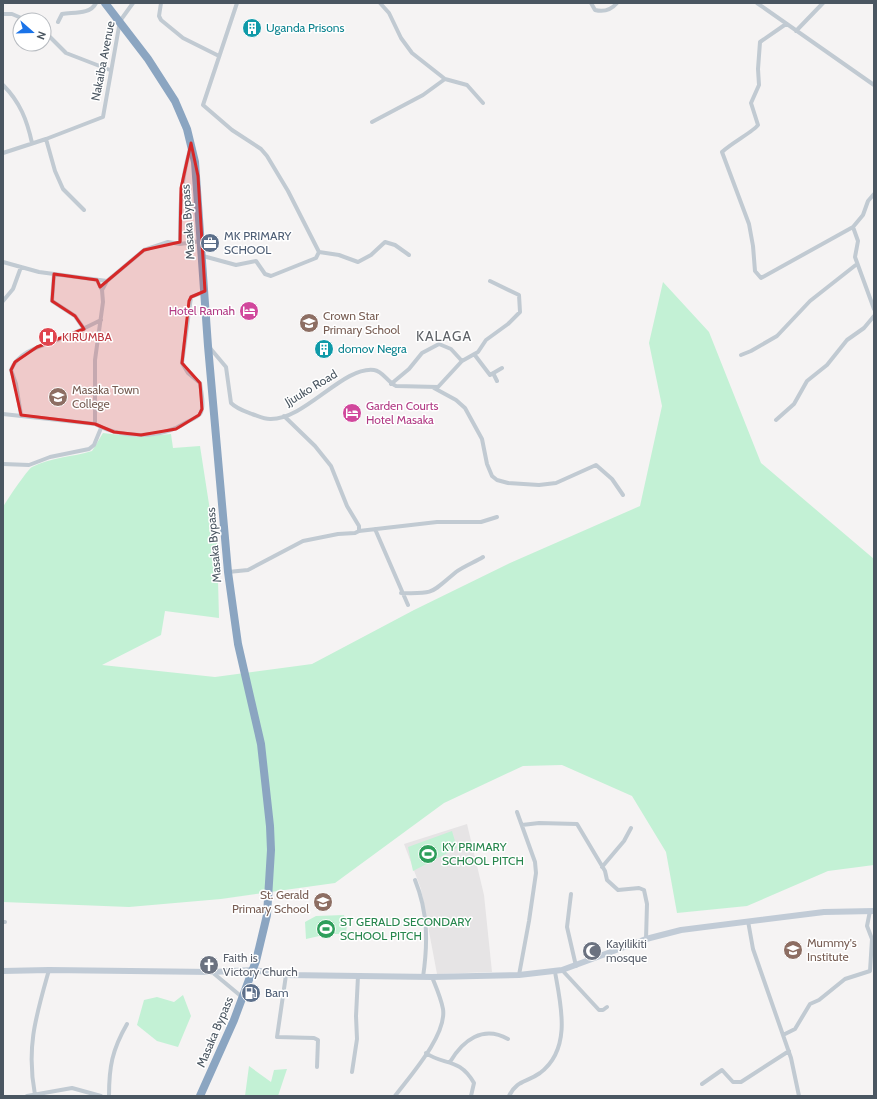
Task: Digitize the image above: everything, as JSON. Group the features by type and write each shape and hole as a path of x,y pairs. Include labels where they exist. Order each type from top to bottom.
{"highway":[{"name":"Masaka Bypass","path":"105,3 148,59 175,101 182,116 191,143 198,176 208,346 228,572 238,644 261,744 271,850 267,915 253,970 200,1096"}],"main road":[{"path":"3,971 49,970 212,972 253,970 286,975 432,977 519,975 555,972 576,966 646,939 681,930 748,920 824,912 872,911"}],"street":[{"path":"58,22 62,14 76,14 90,10 94,8 96,3"},
{"name":"Nakaiba Avenue","path":"3,153 46,139 103,117 110,70 120,21 133,3"},
{"path":"161,3 159,16 161,20 183,38 219,56"},
{"path":"237,3 203,105 232,130 261,149 267,156 288,191 319,252"},
{"path":"380,3 389,13 401,38 412,53 446,79 467,85 483,103"},
{"path":"591,3 595,10 600,11 610,9 617,3"},
{"path":"757,3 874,85"},
{"path":"796,31 823,3"},
{"path":"786,24 762,40 759,44 759,85 752,103 758,125 756,128 742,136 722,152 749,224 756,271 761,278 853,227 861,218 868,201 874,194"},
{"path":"52,38 66,53 110,70"},
{"path":"372,122 423,94 446,79"},
{"path":"3,85 14,97 24,114 32,143"},
{"path":"46,139 55,171 63,189 84,210"},
{"path":"180,244 181,188 191,143"},
{"path":"853,227 858,241 855,253 857,264 874,309"},
{"path":"95,424 95,360 101,320 102,290 107,281 118,274 138,254 172,242 180,237"},
{"path":"172,242 180,244 202,240"},
{"path":"319,252 339,255 358,262 371,255 385,242 395,245 409,255"},
{"path":"203,256 236,265 256,261 265,274 271,276 316,258 319,252"},
{"path":"3,262 54,274 107,281"},
{"path":"740,355 751,351 777,336 810,301 857,264"},
{"path":"3,301 12,289 21,267"},
{"path":"54,274 52,301 75,316 84,329"},
{"path":"97,280 102,290"},
{"path":"434,388 441,384 462,361 478,352 486,340 508,324 520,312 519,295 490,281"},
{"path":"3,414 95,424 101,428 127,434 148,434 176,429 199,415 202,409 200,383 188,373 182,363 188,328 189,301 191,297 205,291"},
{"path":"776,420 794,404 807,381 826,365 847,340 864,328 874,316"},
{"path":"21,415 16,384 11,370 15,362 37,347 84,329 101,320"},
{"path":"391,384 409,369 422,353 439,344 451,350 462,361"},
{"name":"Jjuuko Road","path":"208,346 226,367 229,398 234,406 265,419 276,419 284,416 315,400 354,375 366,370 380,372 391,384"},
{"path":"474,354 490,375 502,368"},
{"path":"493,373 497,381"},
{"path":"391,384 396,386 434,388 456,400 466,408 482,439 487,464 492,476 497,480 539,485 556,483 596,465 612,479 622,495"},
{"path":"284,416 315,446 331,466 347,506 359,526 359,530"},
{"path":"3,464 25,466 50,457 89,450 94,445 101,428"},
{"path":"228,572 248,570 303,541 338,534 355,533 359,530 437,522 481,522 497,517"},
{"path":"375,529 408,605"},
{"path":"402,593 414,595 431,592 444,584 457,571 483,557"},
{"path":"517,812 534,862 536,879 519,975"},
{"path":"522,825 539,823 577,824 602,867 607,880 616,889 639,888 644,890 647,904 646,939"},
{"path":"602,867 624,841 631,828"},
{"path":"415,880 422,896 427,938 424,977"},
{"path":"571,894 567,927 576,966"},
{"path":"783,1035 794,1029 810,1004 819,1000 846,979 870,971 872,939 867,926 872,911"},
{"path":"748,920 753,949 789,1052 799,1096"},
{"path":"35,1095 31,1070 32,1038 49,970"},
{"path":"562,970 599,1010 603,1010 607,1007"},
{"path":"212,972 242,998"},
{"path":"508,1096 517,1084 528,1080 540,1072 557,1051 562,1032 562,1019 555,972"},
{"path":"286,975 278,1037 314,1038 318,1040 317,1067"},
{"path":"352,1072 357,1039 356,1016 358,976"},
{"path":"395,1096 426,1053 441,1027 443,1010 432,977"},
{"path":"109,1096 110,1067 114,1048 127,1024"},
{"path":"450,1062 459,1046 477,1035 499,1035 508,1039"},
{"path":"702,1084 722,1070 733,1082 741,1082 789,1052"},
{"path":"426,1053 434,1058 450,1062 463,1069 473,1081 474,1086 471,1096"},
{"path":"27,1096 72,1088 101,1096"}],"highlighted area":[{"path":"191,143 198,176 205,291 191,297 189,301 182,363 200,383 202,409 199,415 176,429 141,435 114,432 95,424 21,415 11,370 15,362 37,347 84,329 75,316 52,301 54,274 97,280 100,287 144,250 180,242 181,188"}],"shaded area":[{"path":"467,824 484,895 492,972 437,974 421,889 404,844"}],"green space":[{"path":"663,282 709,332 761,463 874,559 874,865 828,871 747,906 677,913 666,852 632,796 562,765 523,766 444,803 335,883 221,899 129,907 3,902 3,507 29,469 54,459 92,451 103,433 137,437 171,434 173,448 200,446 211,517 217,542 219,618 165,611 161,635 102,665 215,677 312,664 414,610 510,563 640,506 662,406 649,343"},
{"name":"KY PRIMARY SCHOOL PITCH","path":"452,831 457,848 413,871 408,847"},
{"name":"ST GERALD SECONDARY SCHOOL PITCH","path":"344,915 347,925 346,934 328,934 306,939 305,922 316,916"},
{"path":"183,995 191,1016 178,1047 157,1041 137,1025 144,1000 157,997 174,1002"},
{"path":"249,1066 271,1082 274,1070 287,1069 278,1096 245,1096"}],"place":[{"name":"Uganda Prisons","path":"252,28"},
{"name":"MK PRIMARY SCHOOL","path":"210,243"},
{"name":"Hotel Ramah","path":"249,311"},
{"name":"Crown Star Primary School","path":"309,323"},
{"name":"KIRUMBA","path":"48,337"},
{"name":"domov Negra","path":"324,349"},
{"name":"Masaka Town College","path":"58,397"},
{"name":"Garden Courts Hotel Masaka","path":"352,413"},
{"name":"KY PRIMARY SCHOOL PITCH","path":"428,854"},
{"name":"St. Gerald Primary School","path":"323,902"},
{"name":"ST GERALD SECONDARY SCHOOL PITCH","path":"326,929"},
{"name":"Mummy's Institute","path":"793,950"},
{"name":"Kayilikiti mosque","path":"592,951"},
{"name":"Faith is Victory Church","path":"209,965"},
{"name":"Bam","path":"251,993"}],"district":[{"name":"KALAGA","path":"444,336"}]}
